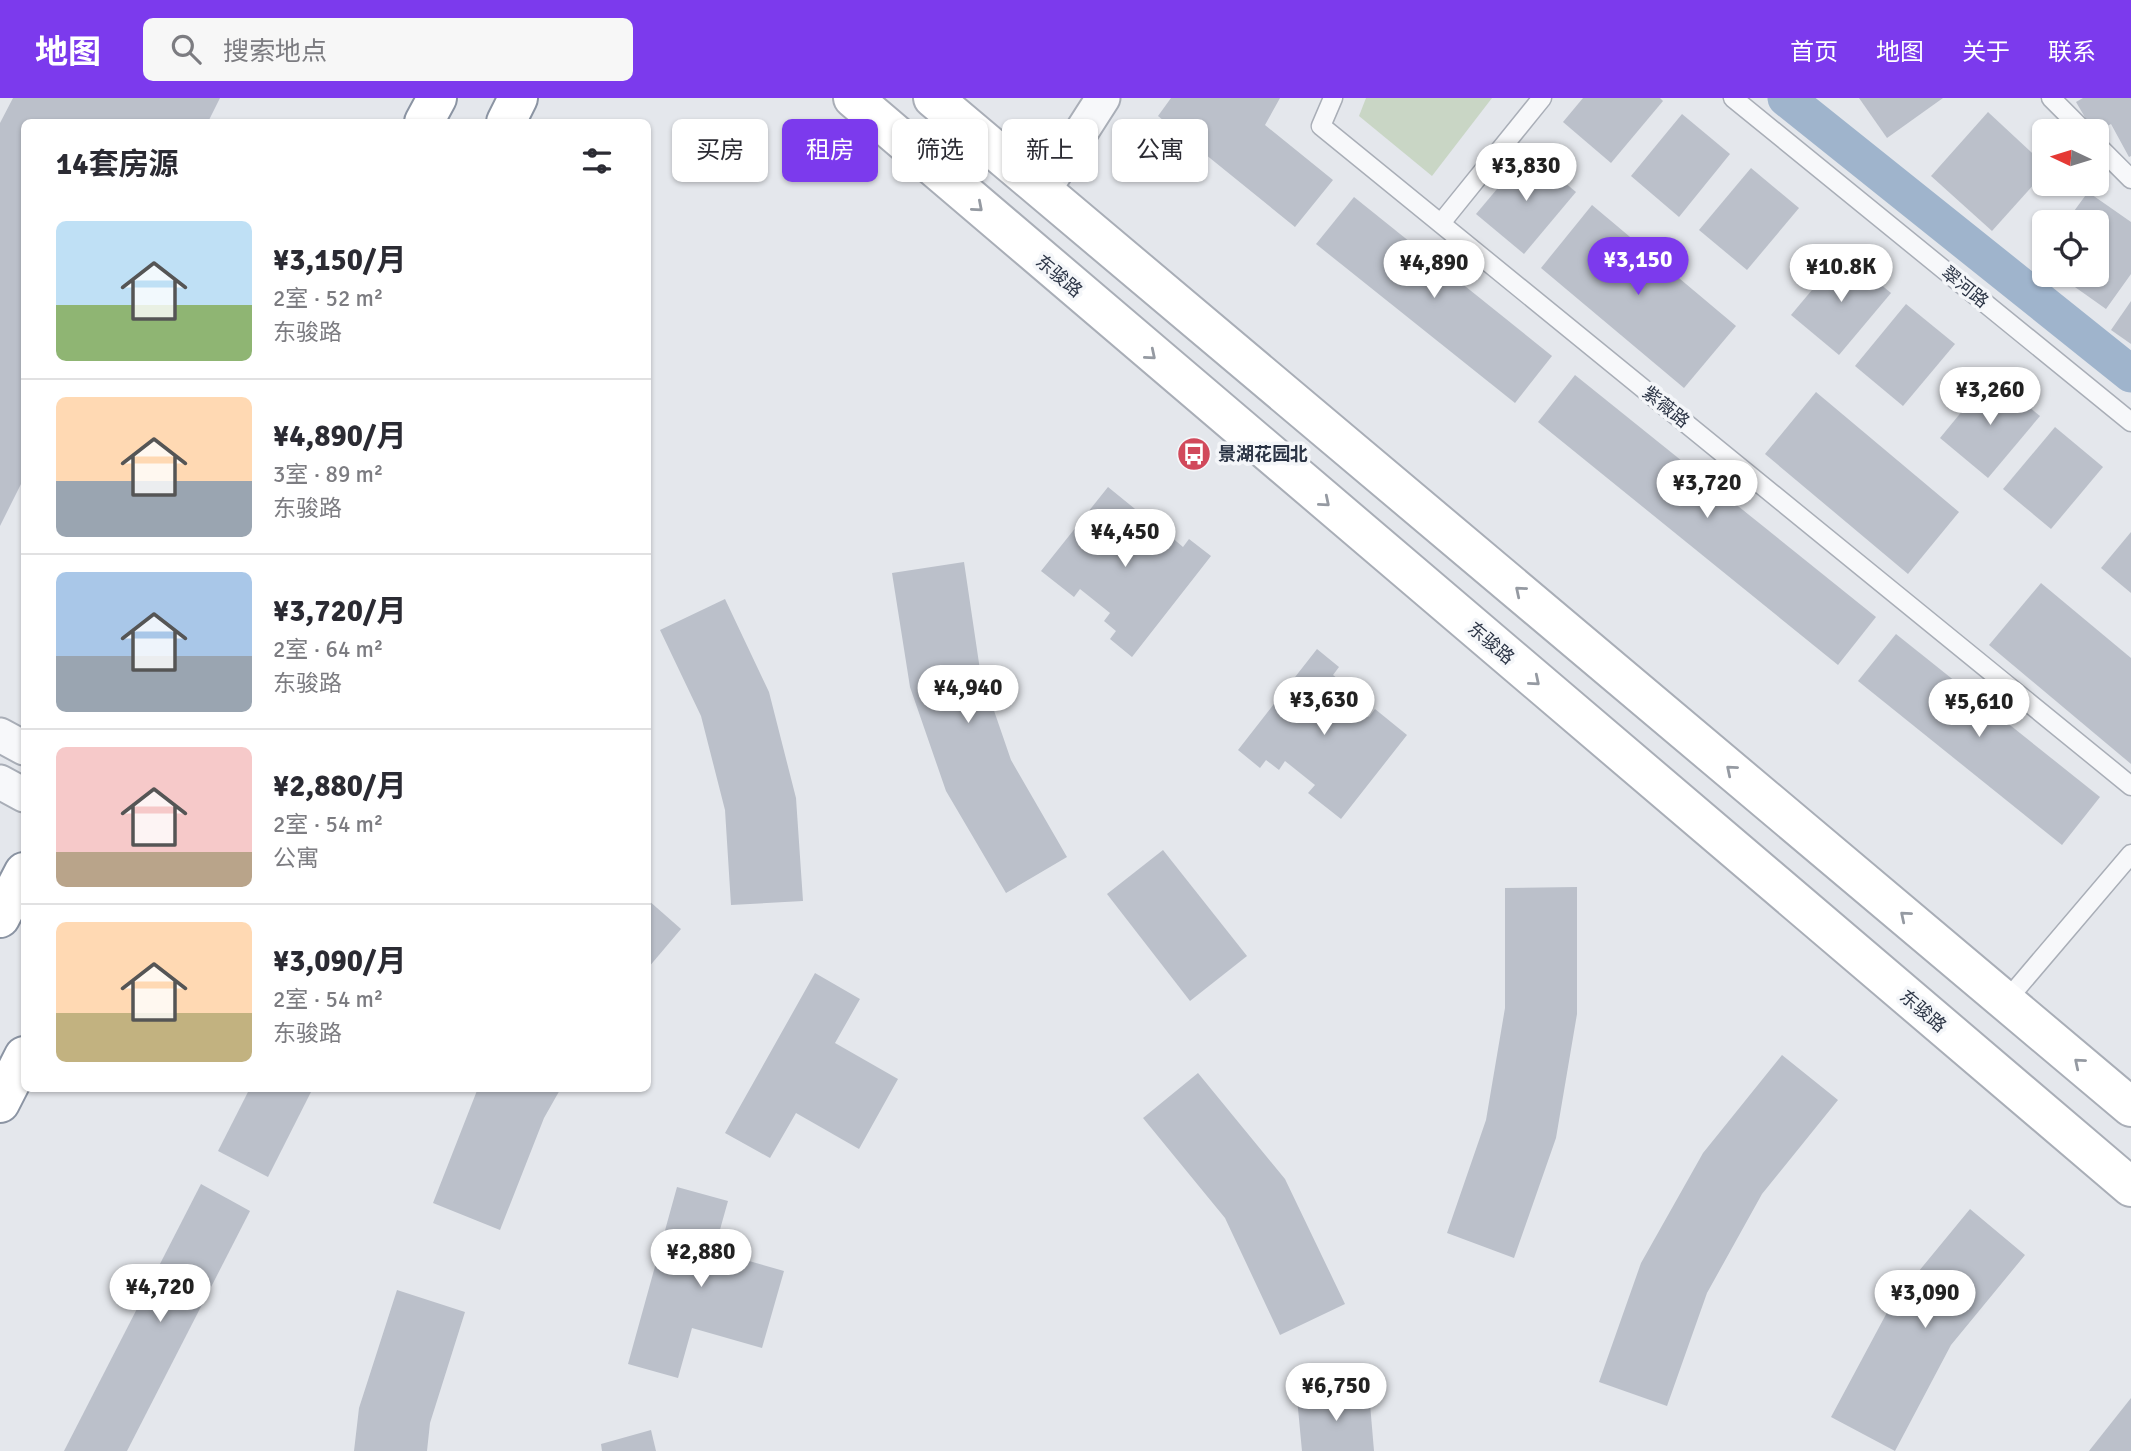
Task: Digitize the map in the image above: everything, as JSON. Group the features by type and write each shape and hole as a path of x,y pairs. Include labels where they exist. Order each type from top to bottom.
{"main road":[{"path":"426,119 437,98"},
{"name":"东骏路","path":"853,98 2131,1187"},
{"path":"933,98 2131,1107"},
{"path":"0,918 21,878"},
{"path":"0,1103 21,1062"}],"street":[{"path":"1044,190 1103,98"},
{"path":"0,735 21,746"},
{"path":"0,782 21,793"}],"lane":[{"name":"紫薇路","path":"1333,98 1321,125 2131,786"},
{"path":"1441,223 1542,98"},
{"name":"翠河路","path":"1733,98 2131,422"},
{"path":"2051,98 2072,119"},
{"path":"2109,157 2131,179"},
{"path":"2006,1001 2131,854"}],"green space":[{"path":"1366,98 1492,98 1432,176 1359,116"}],"building":[{"path":"13,98 220,98 210,119 21,119 21,484 0,526 0,123"},
{"path":"1171,98 1280,98 1265,125 1333,180 1295,227 1208,157 1208,119 1162,119 1158,116"},
{"path":"1583,98 1660,98 1663,101 1611,163 1563,122"},
{"path":"1859,98 1943,98 1887,138"},
{"path":"2083,98 2131,98 2131,156 2129,157 2111,124 2109,125 2109,119 2086,119 2076,102"},
{"path":"1988,112 2032,153 2032,186 1992,231 1931,176"},
{"path":"1682,114 1730,154 1679,217 1631,176"},
{"path":"1528,152 1576,192 1524,254 1476,214"},
{"path":"1751,168 1799,208 1747,270 1699,230"},
{"path":"2085,196 2094,196 2131,222 2131,274 2106,309 2075,287 2109,287 2109,210 2075,210"},
{"path":"1354,197 1552,356 1515,403 1316,244"},
{"path":"1592,205 1736,326 1684,388 1541,268"},
{"path":"1843,253 1891,293 1839,355 1791,315"},
{"path":"2131,301 2131,344 2111,330"},
{"path":"1906,304 1955,344 1903,406 1855,366"},
{"path":"1575,375 1876,617 1838,665 1538,422"},
{"path":"1991,376 2040,416 1988,478 1940,438"},
{"path":"1816,392 1959,512 1908,574 1765,454"},
{"path":"2055,427 2103,467 2051,529 2003,489"},
{"path":"1108,487 1140,513 1134,521 1164,544 1170,536 1183,547 1189,539 1211,556 1132,657 1110,639 1116,631 1104,621 1110,613 1080,589 1074,597 1041,571"},
{"path":"2131,532 2131,593 2101,568"},
{"path":"964,562 980,670 1011,760 1067,857 1006,893 946,791 910,687 892,573"},
{"path":"2041,583 2131,658 2131,764 1989,645"},
{"path":"725,599 769,692 796,798 803,901 731,905 725,810 701,716 660,630"},
{"path":"1896,634 2100,797 2062,845 1858,681"},
{"path":"1317,649 1339,667 1333,675 1346,685 1339,693 1369,717 1375,709 1407,735 1341,819 1308,793 1315,785 1285,761 1279,770 1266,760 1260,768 1238,750"},
{"path":"1163,850 1247,956 1190,1001 1107,894"},
{"path":"1577,887 1577,1014 1556,1138 1514,1258 1447,1233 1486,1120 1505,1008 1505,888"},
{"path":"651,903 681,929 651,964"},
{"path":"815,973 860,999 835,1043 898,1079 859,1149 796,1113 770,1158 725,1133"},
{"path":"1782,1055 1838,1100 1762,1194 1707,1293 1667,1406 1599,1382 1641,1263 1703,1153"},
{"path":"1198,1073 1285,1179 1345,1304 1280,1335 1225,1218 1143,1118"},
{"path":"248,1092 311,1092 268,1177 218,1151"},
{"path":"476,1092 559,1092 544,1118 500,1230 433,1203"},
{"path":"201,1184 250,1211 127,1451 64,1451"},
{"path":"677,1187 728,1201 714,1251 784,1271 762,1348 692,1328 678,1378 628,1364"},
{"path":"1970,1209 2025,1255 1951,1345 1895,1451 1831,1417 1891,1305"},
{"path":"397,1290 465,1312 430,1423 427,1451 354,1451 359,1408"},
{"path":"1369,1392 1374,1451 1302,1451 1297,1398"},
{"path":"2131,1398 2131,1451 2089,1451"},
{"path":"651,1430 656,1451 602,1451 601,1444"}],"waterway":[{"path":"1786,98 2131,374"}],"place":[{"name":"景湖花园北","path":"1194,454"}]}
